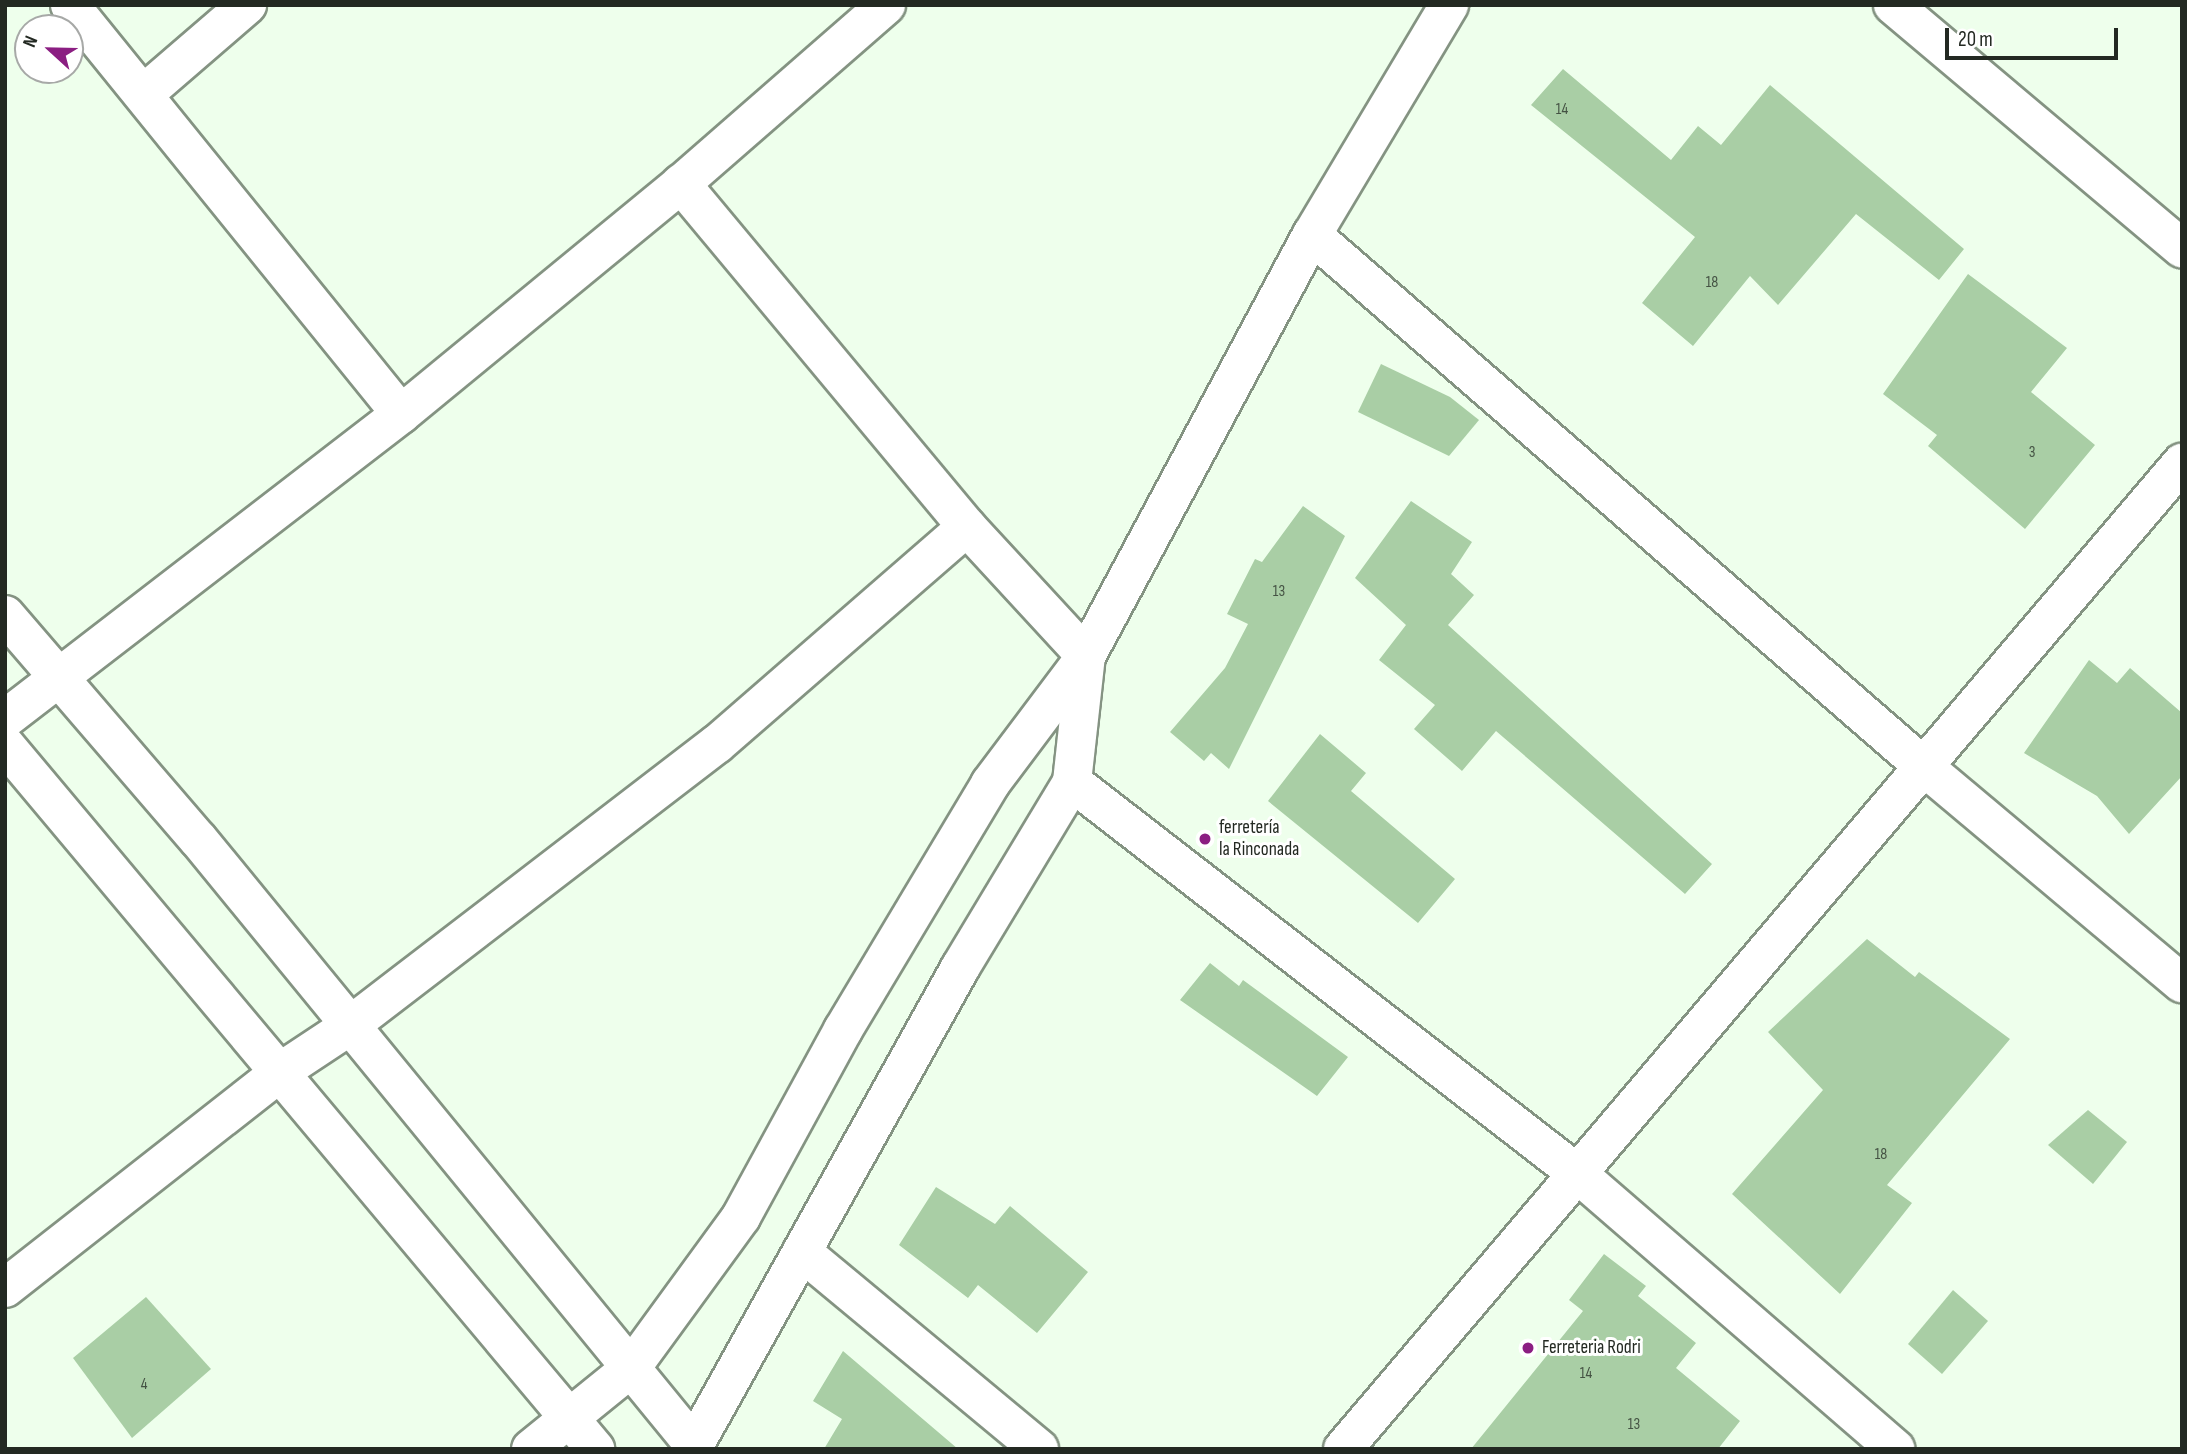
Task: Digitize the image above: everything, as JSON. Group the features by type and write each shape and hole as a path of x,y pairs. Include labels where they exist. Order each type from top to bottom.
{"street":[{"path":"70,5 145,93 401,414"},
{"path":"145,93 247,5"},
{"path":"5,719 401,414 681,184 886,5"},
{"path":"531,1449 631,1368 741,1217 843,1030 990,784 1086,656 1312,235 1448,5"},
{"path":"1893,5 2182,248"},
{"path":"5,615 198,839 348,1027 631,1368 693,1447 960,968 1072,782 1086,656 967,527 681,184"},
{"path":"1312,235 1923,766 2182,983"},
{"path":"1343,1449 2182,463"},
{"path":"5,1288 280,1072 348,1027 717,744 967,527"},
{"path":"5,745 595,1449"},
{"path":"1072,782 1578,1174 1895,1449"},
{"path":"802,1252 1039,1449"}],"building":[{"path":"1563,69 1671,160 1698,126 1721,145 1770,85 1964,249 1939,280 1856,214 1778,305 1750,276 1693,346 1642,303 1695,237 1531,105"},
{"path":"1968,274 2067,348 2031,392 2095,445 2025,529 1928,446 1937,435 1883,394"},
{"path":"1381,364 1450,397 1479,420 1449,456 1358,412"},
{"path":"1411,501 1472,542 1451,574 1474,595 1448,625 1712,864 1685,894 1496,731 1462,771 1414,729 1435,705 1379,660 1406,625 1355,578"},
{"path":"1303,506 1345,536 1229,769 1211,753 1204,761 1170,732 1225,668 1248,624 1227,614 1255,559 1262,562"},
{"path":"2089,660 2117,683 2130,668 2182,713 2182,776 2129,834 2097,796 2024,753"},
{"path":"1320,734 1366,773 1351,791 1455,879 1418,923 1268,801"},
{"path":"1867,939 1915,977 1919,972 2010,1039 1887,1185 1912,1203 1840,1294 1732,1194 1823,1090 1768,1032"},
{"path":"1210,963 1239,986 1243,980 1348,1057 1317,1096 1180,1000"},
{"path":"2088,1110 2127,1142 2093,1184 2048,1145"},
{"path":"936,1187 995,1224 1010,1206 1088,1272 1037,1333 978,1285 968,1298 899,1245"},
{"path":"1604,1254 1646,1286 1638,1296 1696,1343 1676,1368 1740,1421 1718,1449 1471,1449 1583,1311 1569,1300"},
{"path":"1953,1290 1988,1321 1942,1374 1908,1344"},
{"path":"146,1297 211,1369 132,1438 73,1358"},
{"path":"843,1351 958,1449 824,1449 842,1419 813,1401"}],"place":[{"name":"ferretería la Rinconada","path":"1205,839"},
{"name":"Ferreteria Rodri","path":"1528,1348"}]}
